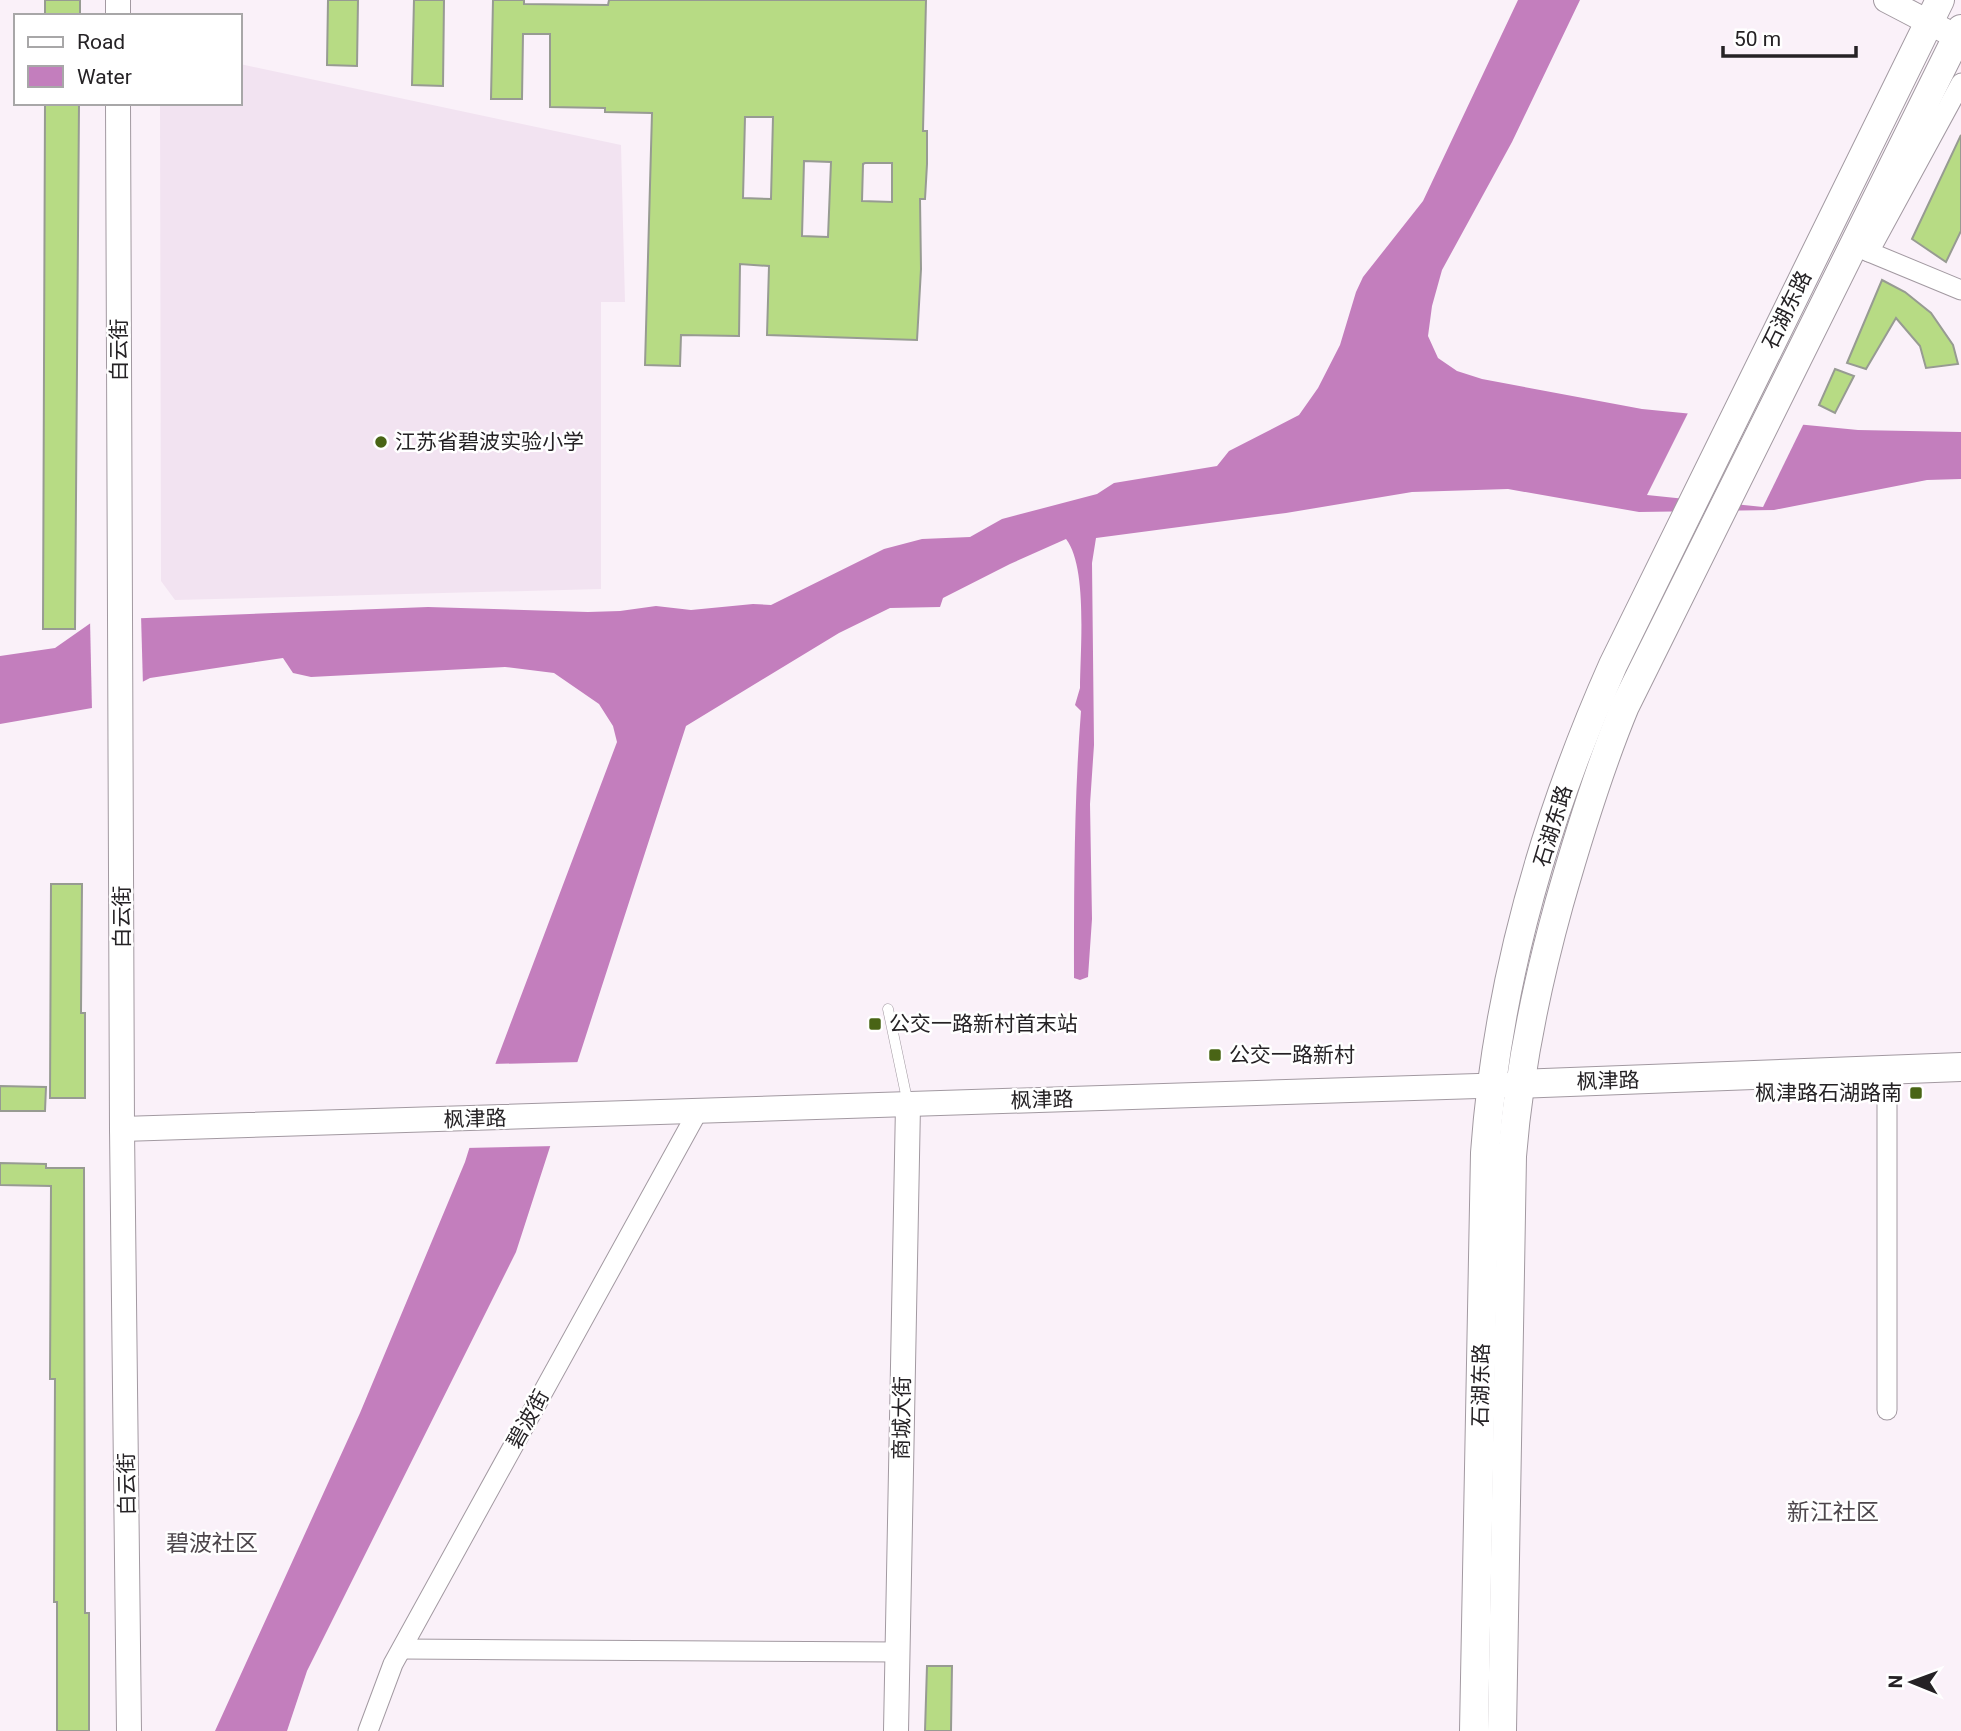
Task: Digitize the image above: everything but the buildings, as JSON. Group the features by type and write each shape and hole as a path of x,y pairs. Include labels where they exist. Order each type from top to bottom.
{"main road":[{"name":"石湖东路","path":"1474,1731 1485,1153 1491,1085 1511,978 1535,885 1561,796 1598,699 1635,618 1934,12"},
{"name":"石湖东路","path":"1502,1731 1512,1156 1520,1084 1546,950 1578,836 1610,743 1643,667 1861,249 1959,33"},
{"name":"枫津路","path":"1520,1084 1961,1067"}],"street":[{"path":"1885,0 1934,12 1959,33"},
{"path":"1961,83 1861,249 1961,290"},
{"name":"白云街","path":"118,105 122,1129 130,1731"},
{"path":"1887,1410 1888,1069"},
{"name":"枫津路","path":"122,1129 1520,1084"},
{"name":"商城大街","path":"896,1731 908,1105"},
{"name":"碧波街","path":"368,1731 402,1649 698,1111"},
{"path":"402,1649 898,1652"}],"lane":[{"path":"888,1009 908,1105"}],"shaded area":[{"name":"江苏省碧波实验小学","path":"242,64 621,145 625,302 601,302 601,589 175,600 161,581 160,105 242,105"}],"water":[{"path":"1518,0 1580,0 1512,142 1442,270 1432,306 1428,336 1438,358 1457,371 1482,379 1642,409 1858,430 1961,432 1961,479 1927,480 1774,510 1639,512 1508,489 1412,492 1286,513 1096,538 1092,563 1092,919 1088,977 1080,980 1074,978 1074,911 1081,711 1075,705 1080,688 1081,610 1077,569 1066,539 943,598 940,607 890,608 839,633 686,726 516,1252 307,1671 287,1731 215,1731 360,1413 465,1162 496,1062 617,742 613,726 599,704 554,673 505,667 311,677 293,673 283,658 150,678 92,708 0,724 0,656 55,648 95,620 428,607 588,612 656,606 691,610 753,604 771,605 884,549 922,539 970,537 1002,519 1097,494 1114,483 1217,466 1229,451 1299,415 1318,388 1340,345 1363,277 1423,201"}],"pier":[{"path":"1690,409 1805,421 1763,507 1647,495"},
{"path":"141,615 143,686 92,711 90,619 94,616"},
{"path":"582,1062 556,1146 465,1148 491,1064"}],"place":[{"name":"江苏省碧波实验小学","path":"381,442"},
{"name":"公交一路新村首末站","path":"875,1024"},
{"name":"公交一路新村","path":"1215,1055"},
{"name":"枫津路石湖路南","path":"1916,1093"}],"district":[{"name":"新江社区","path":"1833,1512"},
{"name":"碧波社区","path":"212,1543"}]}
